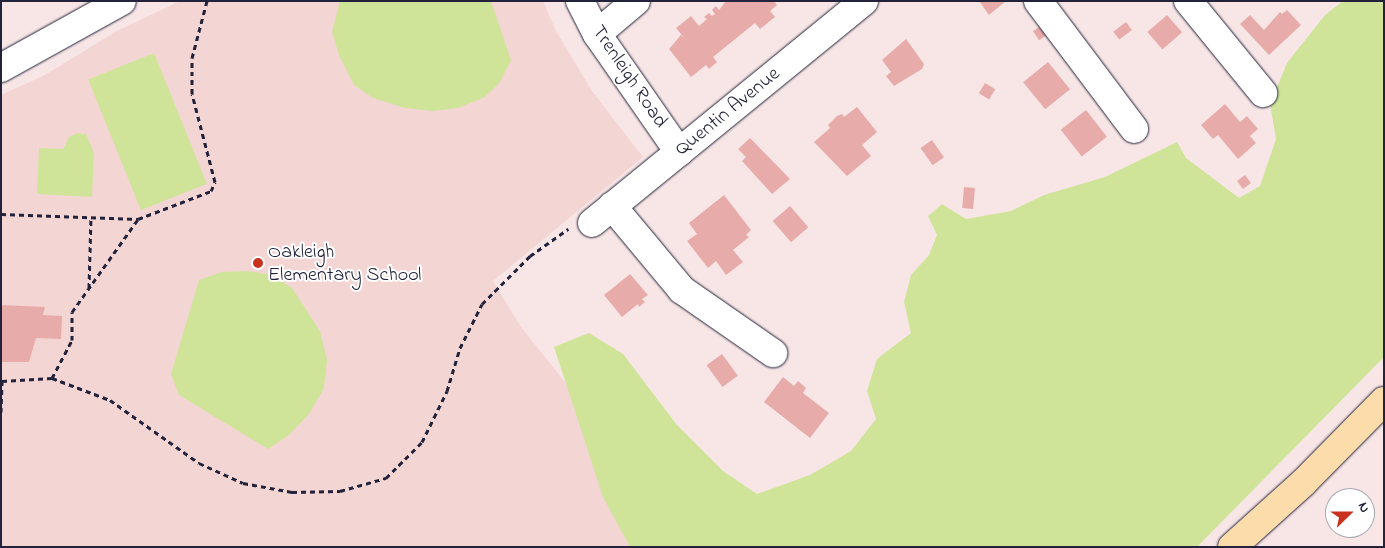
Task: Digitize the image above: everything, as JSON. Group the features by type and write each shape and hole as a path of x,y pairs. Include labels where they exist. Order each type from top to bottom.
{"highway":[{"path":"1232,547 1303,483 1384,401"}],"street":[{"name":"Trenleigh Road","path":"580,1 597,34 679,152"},
{"path":"597,34 636,1"},
{"name":"Quentin Avenue","path":"592,218 679,152 864,1"},
{"path":"1038,1 1134,129"},
{"path":"1188,1 1263,93"},
{"path":"1,68 108,4"},
{"path":"592,218 682,290 773,353"}],"path":[{"path":"1,214 138,219 211,191 215,182 192,94 192,58 207,1"},
{"path":"88,289 91,217"},
{"path":"1,412 2,381 52,378 110,400 199,463 243,483 292,492 340,491 386,478 422,442 447,391 460,348 482,304 530,256 592,218"},
{"path":"52,378 72,340 72,312 138,219"}],"shaded area":[{"name":"Oakleigh Elementary School","path":"180,1 543,1 556,31 592,91 643,157 493,281 521,327 697,547 1,547 1,95 45,75 115,32"}],"green space":[{"path":"340,1 491,1 511,60 500,82 485,97 458,108 433,111 405,108 373,98 354,85 339,55 332,32"},
{"path":"1343,1 1384,1 1384,357 1197,547 630,547 603,497 554,347 589,333 623,354 677,425 723,471 757,494 810,475 851,451 876,419 867,391 877,359 911,333 904,302 911,275 929,255 937,235 928,216 942,204 966,219 1011,211 1044,195 1105,177 1177,142 1186,158 1239,198 1260,186 1276,139 1270,104 1287,63 1325,15"},
{"path":"154,53 207,184 141,210 88,80"},
{"path":"78,133 86,134 94,153 92,197 37,194 39,148 63,149 69,137"},
{"path":"247,271 272,275 292,288 320,331 327,360 324,388 309,414 289,435 268,449 179,395 171,374 199,280 222,272"}],"building":[{"path":"726,1 774,1 777,5 770,11 775,17 760,29 755,23 713,57 717,62 709,69 706,65 691,77 669,49 681,35 685,39 676,28 691,16 699,26 707,19 704,17 709,13 712,16 715,14 712,10 716,6 719,10"},
{"path":"979,1 1006,1 989,15"},
{"path":"1287,10 1301,25 1269,55 1240,24 1250,15 1264,30 1280,12 1282,14"},
{"path":"1167,15 1182,32 1162,49 1147,32"},
{"path":"1126,22 1132,30 1119,40 1113,32"},
{"path":"1042,25 1048,34 1039,40 1033,31"},
{"path":"906,39 924,64 922,69 894,86 886,76 891,72 882,60"},
{"path":"1048,62 1070,89 1045,109 1023,82"},
{"path":"985,83 995,89 989,99 979,93"},
{"path":"1225,104 1240,122 1247,116 1258,129 1250,136 1256,143 1238,159 1218,135 1213,139 1201,125"},
{"path":"857,107 877,132 862,145 871,156 847,176 814,142 830,128 828,125 837,116 842,114 844,117"},
{"path":"1086,110 1107,137 1082,156 1061,130"},
{"path":"750,138 790,179 772,194 742,161 746,157 738,149"},
{"path":"932,140 944,157 933,165 921,148"},
{"path":"1245,175 1251,183 1243,189 1237,181"},
{"path":"964,187 975,188 973,209 962,208"},
{"path":"724,195 751,230 746,235 749,237 733,250 743,262 726,275 716,261 708,268 687,241 697,234 689,223"},
{"path":"790,206 808,227 791,242 773,221"},
{"path":"630,274 648,295 642,299 645,302 639,307 638,304 622,317 604,295"},
{"path":"1,305 45,307 43,315 62,316 61,339 36,338 29,362 1,362"},
{"path":"722,354 738,376 722,387 707,365"},
{"path":"783,377 794,386 798,381 806,388 803,393 829,413 810,438 764,402"}],"place":[{"name":"Oakleigh Elementary School","path":"258,263"}]}
